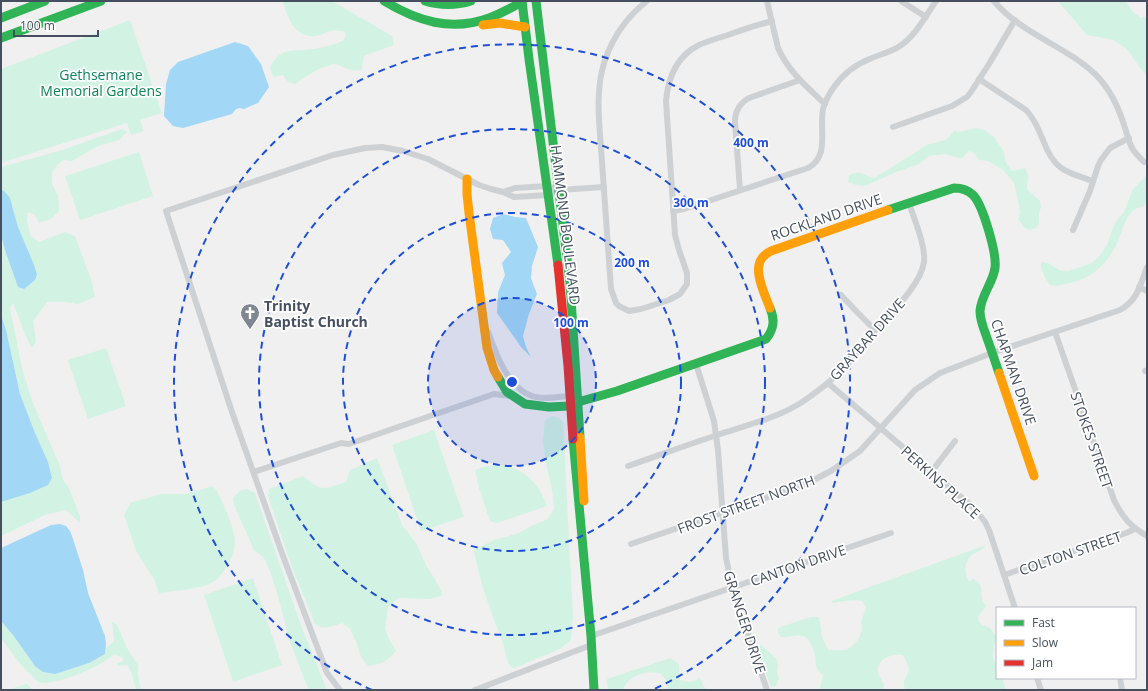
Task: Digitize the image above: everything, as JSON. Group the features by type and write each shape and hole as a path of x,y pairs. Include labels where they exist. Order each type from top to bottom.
{"main road":[{"path":"1,18 45,1"},
{"path":"1,38 101,1"},
{"path":"384,1 406,14 448,27 466,28 500,23 525,27"},
{"path":"425,1 433,4 449,6 471,1"},
{"path":"441,24 468,23 484,20 522,1 536,1"},
{"name":"HAMMOND BOULEVARD","path":"522,1 557,251 568,366 569,396 574,404"},
{"name":"HAMMOND BOULEVARD","path":"536,1 570,283 574,404 583,485 583,548 594,690"},
{"path":"468,179 467,201 487,348 494,370 507,392 513,396"},
{"name":"ROCKLAND DRIVE","path":"513,396 525,404 549,407 574,404 617,391 766,339 773,327 773,316 758,272 759,264 765,254 806,238 953,188 963,188 967,190"},
{"name":"CHAPMAN DRIVE","path":"967,190 973,194 977,200 994,247 996,258 993,274 982,298 980,308 981,320 1034,476"}],"street":[{"path":"646,1 628,19 614,40 605,61 599,89 611,289 614,299 619,306 629,311 641,309 669,300 680,294 685,288 688,278 675,235 673,211 666,101 667,90 672,74 677,64 685,55 697,46 772,21"},
{"path":"767,1 778,48 781,54 788,66 800,80 825,104"},
{"path":"901,1 926,17"},
{"path":"673,211 684,209 808,168 816,163 822,150 822,120 825,104 834,87 846,73 859,64 899,47 913,34 936,1"},
{"path":"994,1 1015,20 1078,60 1095,74 1107,88 1120,112 1132,148 1144,162"},
{"path":"893,127 957,104 971,92 1015,20"},
{"path":"979,79 1016,103 1031,115 1036,123 1046,149 1056,164 1070,174 1093,181"},
{"path":"740,190 735,122 735,113 738,107 749,98 800,80"},
{"path":"1073,230 1090,191 1098,166 1106,152 1110,148 1129,138"},
{"path":"340,690 327,672 283,556 230,405 166,211 332,155 365,148 382,148 403,151 428,159 468,179 514,197 548,190"},
{"path":"504,192 515,188 559,190 604,187"},
{"name":"GRAYBAR DRIVE","path":"628,466 755,423 785,411 799,404 839,373 900,302 921,275 924,255 909,203"},
{"name":"FROST STREET NORTH","path":"631,544 820,478 837,468 860,451 911,394 930,379 950,368 1126,307 1134,298 1147,267"},
{"path":"1139,287 1147,292"},
{"path":"841,295 856,312 876,330"},
{"path":"483,318 493,345 508,377 521,390 532,396 546,398 569,396"},
{"name":"STOKES STREET","path":"1055,332 1110,492 1124,518 1135,529 1147,536"},
{"name":"GRANGER DRIVE","path":"696,364 714,420 726,558 732,587 767,690"},
{"path":"494,394 498,386 499,378"},
{"name":"PERKINS PLACE","path":"828,382 970,504 985,522 1015,607"},
{"path":"254,472 341,443 349,444 494,394 513,396"},
{"path":"932,471 955,441"},
{"name":"COLTON STREET","path":"1004,575 1126,534 1135,529"},
{"name":"CANTON DRIVE","path":"475,690 591,640 732,587 891,533"},
{"path":"1037,679 1041,690"},
{"path":"1120,679 1122,690"}],"green space":[{"path":"283,1 332,1 392,36 394,45 364,56 362,69 351,70 332,64 315,71 295,84 288,82 283,75 273,77 270,67 274,60 283,53 293,50 306,50 328,46 343,41 346,35 343,31 329,31 316,36 303,34 293,26"},
{"path":"1058,1 1126,1 1132,11 1141,18 1147,16 1147,75 1140,68 1127,49 1113,40 1087,35"},
{"name":"Gethsemane Memorial Gardens","path":"130,20 162,113 140,120 144,131 131,135 127,123 1,163 1,69"},
{"path":"976,128 985,130 994,137 1004,152 1005,161 1012,171 1025,168 1027,171 1027,189 1040,201 1041,207 1039,224 1036,228 1029,230 1024,227 1018,219 1020,213 1014,183 1003,170 988,161 979,160 974,153 969,151 962,158 945,154 929,156 919,164 896,172 865,186 848,182 849,175 856,173 862,173 874,178 926,145 946,140 954,131 958,132"},
{"path":"122,129 127,132 119,140 98,146 72,161 63,160 57,165 52,173 52,184 58,195 59,211 51,219 39,223 35,215 28,212 27,220 30,235 39,242 65,232 75,236 92,282 95,297 78,304 47,302 33,321 36,342 32,348 13,303 10,308 22,368 32,401 60,466 63,480 69,488 80,517 80,523 66,510 45,515 1,536 1,502 30,493 48,485 52,478 48,462 20,394 6,330 1,315 1,236 18,287 24,289 28,285 34,265 18,228 11,202 1,189 1,167 62,150"},
{"path":"139,152 153,196 80,220 65,176"},
{"path":"1147,177 1147,199 1144,206 1135,209 1129,215 1118,241 1106,262 1095,272 1082,279 1062,285 1050,285 1042,271 1041,262 1048,263 1059,270 1068,271 1092,263 1101,254 1108,243 1112,230 1117,220 1124,212 1133,189"},
{"path":"106,348 126,406 88,419 68,360"},
{"path":"552,416 559,418 563,422 573,616 571,640 560,649 515,668 509,665 482,586 474,550 494,540 519,533 548,519 554,509 543,439 545,420"},
{"path":"434,430 464,517 421,531 392,445"},
{"path":"377,458 402,525 416,543 427,567 443,595 431,599 398,598 388,607 385,629 396,651 384,662 368,666 361,657 350,629 342,623 325,628 315,624 291,565 268,496 269,489 303,476 315,485 323,488 346,482 350,470"},
{"path":"496,465 514,468 522,472 534,483 547,506 497,523 490,521 479,488 475,470"},
{"path":"213,486 226,510 235,539 233,553 226,568 219,578 208,584 159,593 154,579 136,551 124,515 130,503 161,494 186,494"},
{"path":"247,489 255,493 302,628 327,690 309,690 289,639 271,574 264,558 254,550 234,505 233,498 241,490"},
{"path":"983,546 985,547 967,561 966,572 969,581 974,579 981,587 982,599 986,606 978,617 979,622 989,627 996,636 993,658 996,664 996,679 1002,679 1006,690 906,690 904,680 908,673 908,665 903,655 899,655 887,657 879,666 879,674 884,685 883,690 821,690 820,687 823,675 816,667 815,654 809,641 805,637 798,635 781,637 778,633 778,629 811,617 819,617 823,638 829,650 846,650 856,642 860,636 862,629 861,622 866,607 862,601 858,600 833,603 831,601"},
{"path":"253,578 282,665 233,682 204,595"},
{"path":"1,621 35,666 77,666 89,663 105,654 106,648 114,641 112,622 117,625 128,650 138,665 141,690 136,690 131,671 127,665 119,666 117,664 123,661 123,658 115,654 97,666 74,676 46,683 38,682 21,665 1,638"},
{"path":"761,645 776,658 779,678 776,686 771,687 756,648"},
{"path":"670,658 679,664 680,680 691,682 700,677 704,687 709,690 668,690 666,680 660,673 651,673 642,674 632,678 626,683 623,690 608,690 607,679"},
{"path":"27,684 32,690 7,690"}],"water":[{"path":"235,42 248,46 261,64 269,87 258,103 244,109 236,109 232,114 183,128 173,126 164,116 166,84 170,70 178,62"},
{"path":"1,189 10,198 18,227 37,274 35,280 24,289 18,287 1,236"},
{"path":"503,214 526,218 538,247 532,266 531,278 537,294 529,314 523,336 531,357 521,347 497,313 498,292 505,275 502,263 511,252 503,240 493,239 490,229 493,218"},
{"path":"1,315 6,330 20,394 48,462 52,478 48,485 30,493 1,502"},
{"path":"60,524 66,526 70,531 83,570 88,593 105,636 106,644 105,654 89,663 55,674 43,672 35,666 1,621 1,548 51,525"}],"traffic: fast":[{"path":"1,18 45,1"},
{"path":"1,38 101,1"},
{"path":"384,1 422,19 448,24 475,22 489,18 522,2"},
{"path":"425,1 448,5 471,1"},
{"path":"522,1 558,265"},
{"path":"536,1 570,283 580,437"},
{"path":"888,210 954,188 967,191 977,200 992,241 995,261 994,273 982,300 980,315 982,325 999,373"},
{"path":"498,377 507,392 525,404 549,407 570,406 766,339 771,332 773,324 773,316 770,308"},
{"path":"573,439 591,636 594,690"}],"traffic: slow":[{"path":"483,25 500,23 525,27"},
{"path":"467,179 469,213 487,348 494,370 498,377"},
{"path":"770,308 762,287 758,270 765,255 771,251 888,210"},
{"path":"999,373 1034,476"},
{"path":"580,437 584,501"}],"traffic: jam":[{"path":"558,265 568,366 573,439"}],"place":[{"name":"Trinity Baptist Church","path":"250,330"}]}
